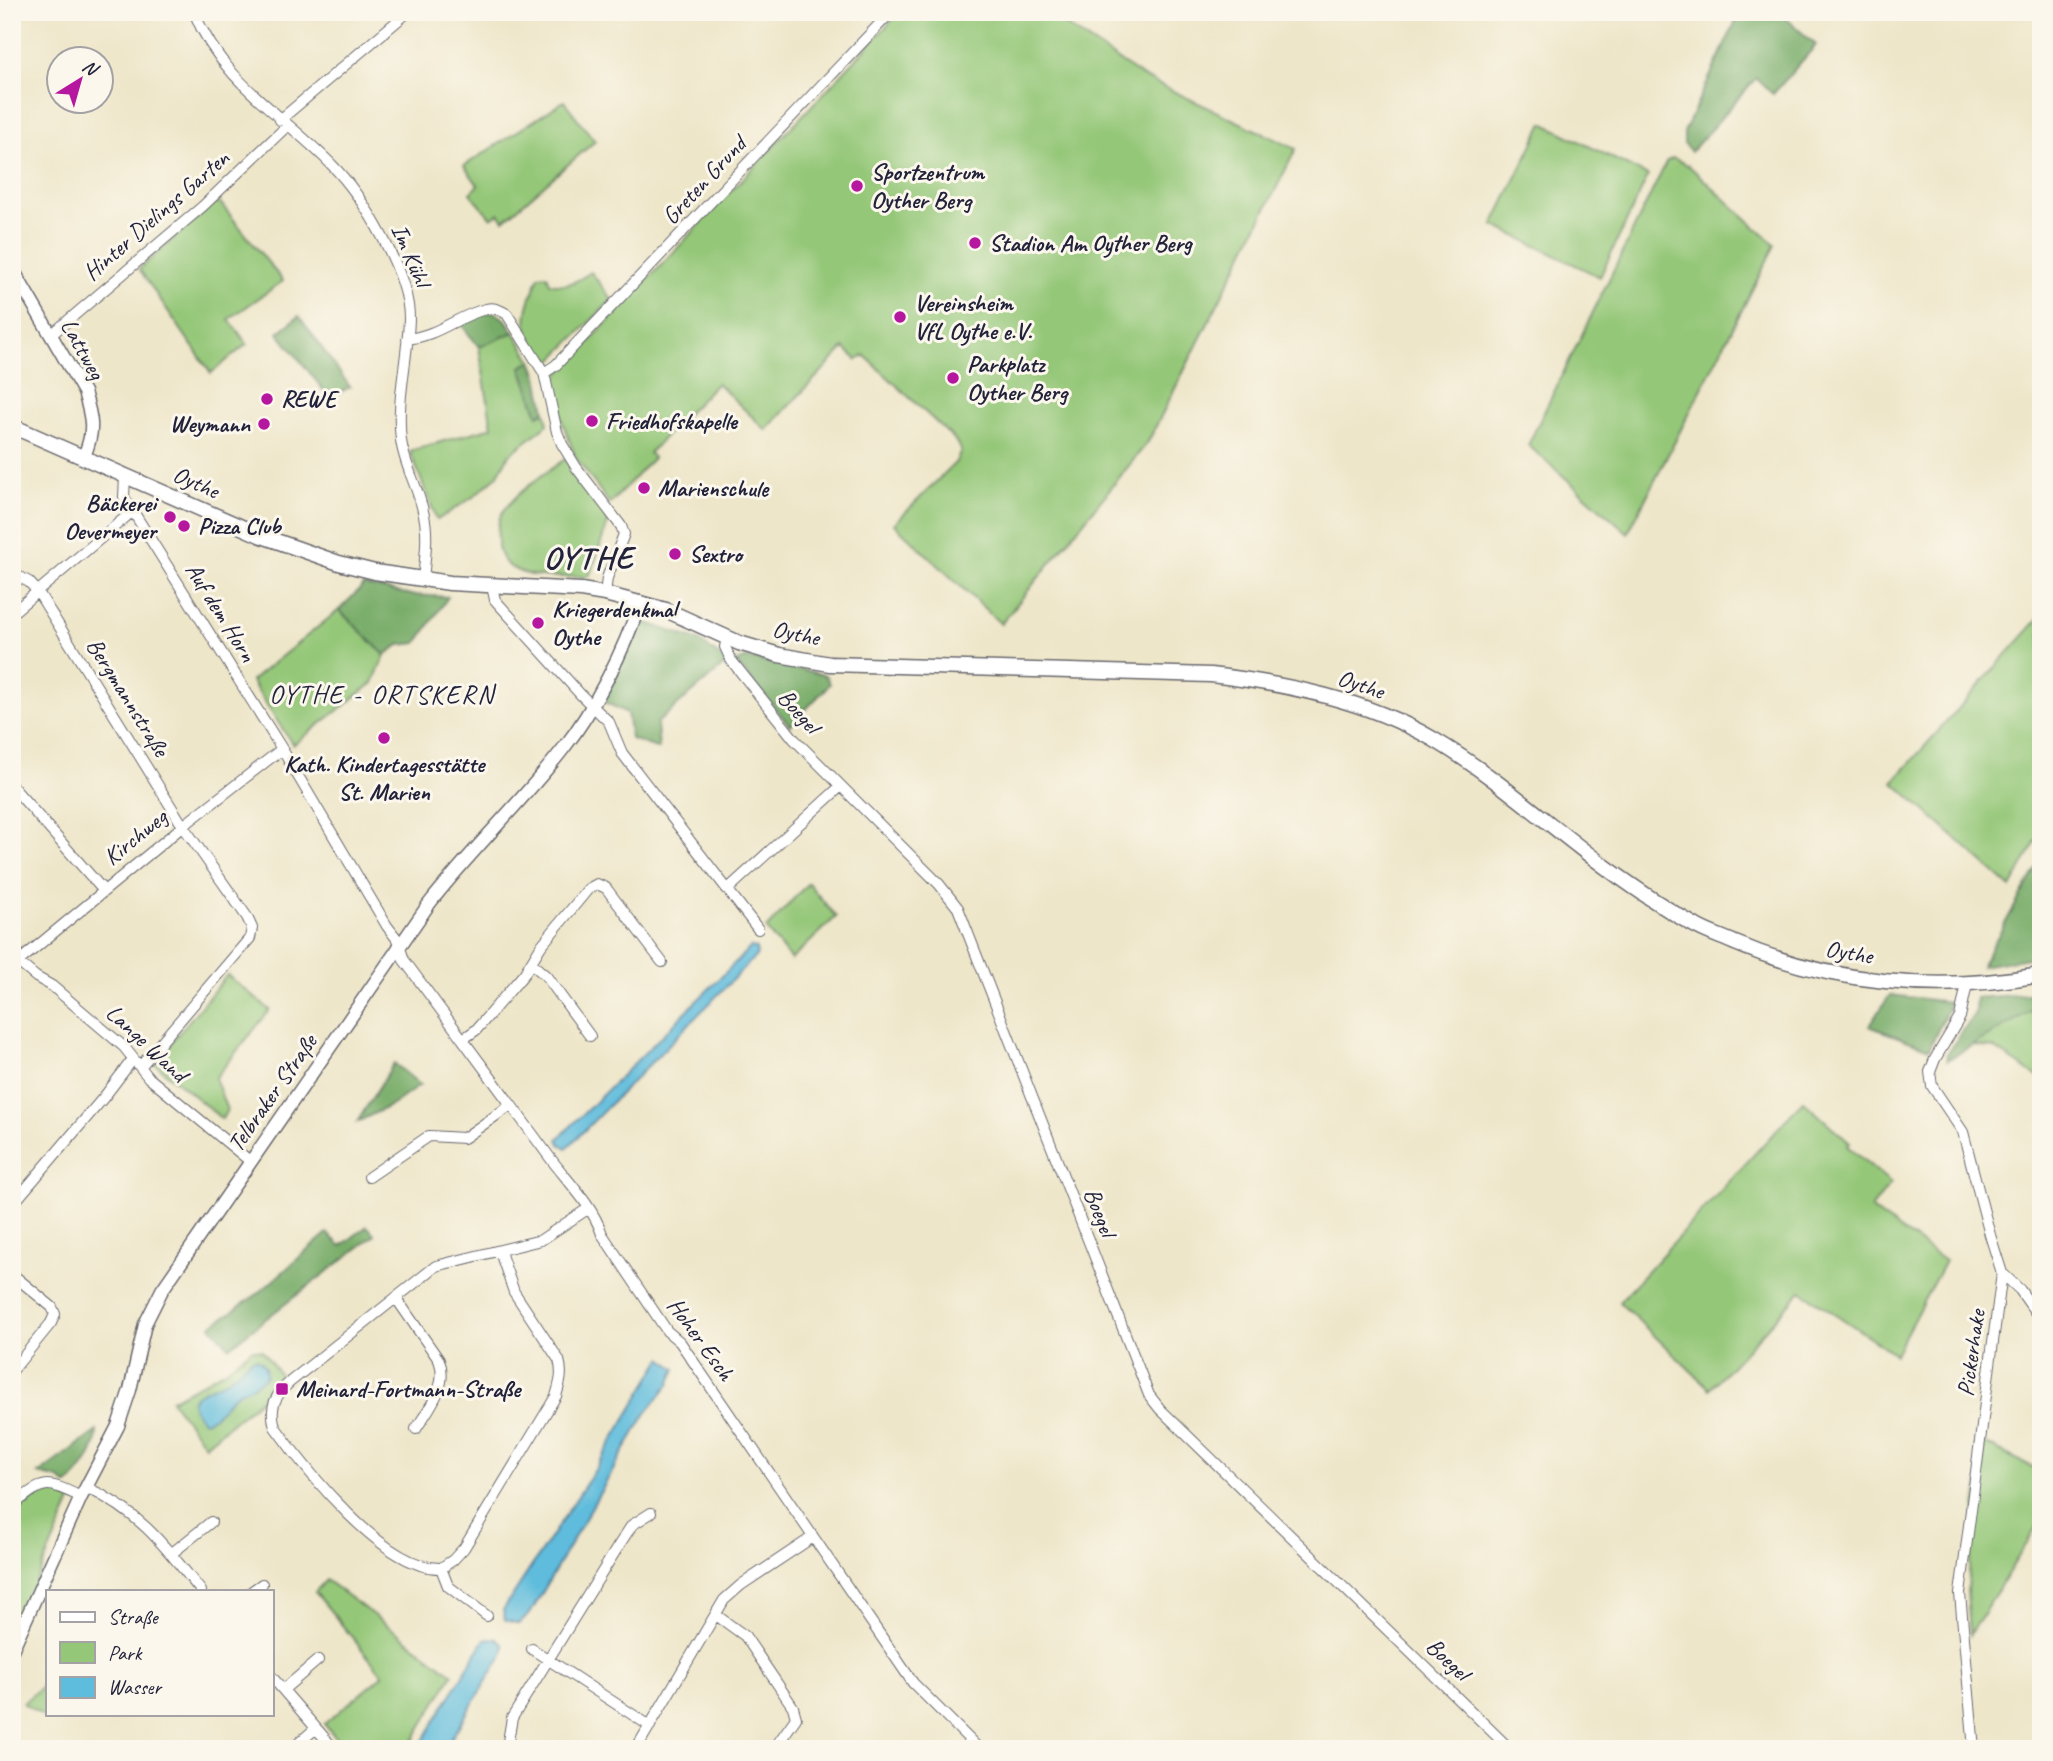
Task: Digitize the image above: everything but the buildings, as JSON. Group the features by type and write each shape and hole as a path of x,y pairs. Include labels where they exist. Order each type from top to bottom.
{"main road":[{"name":"Oythe","path":"12,426 297,550 375,572 423,580 581,590 605,594 666,610 727,638 779,655 830,664 1211,675 1267,681 1318,693 1385,716 1431,738 1487,775 1632,886 1698,927 1758,953 1826,973 1924,985 1967,984 2041,975"}],"street":[{"name":"Im Kühl","path":"194,12 213,50 229,72 331,163 351,187 373,221 404,284 408,302 401,439 404,458 423,510 426,532 423,580"},
{"name":"Hinter Dielings Garten","path":"51,335 203,206 284,123 408,12"},
{"name":"Greten Grund","path":"544,373 556,365 614,305 891,12"},
{"name":"Lattweg","path":"12,268 84,392 91,415 91,439 84,456"},
{"path":"407,339 423,338 485,309 498,309 507,314 544,373 556,432 562,444 624,534 607,578 605,594"},
{"name":"Auf dem Horn","path":"125,475 124,497 282,749 397,939 398,947"},
{"path":"12,613 133,511"},
{"path":"12,573 29,582 38,592"},
{"path":"492,586 495,600 609,722 622,753 758,929"},
{"name":"Bergmannstraße","path":"38,592 183,825 252,928 250,937 136,1063"},
{"name":"Telbraker Straße","path":"12,1650 84,1492 112,1441 123,1413 152,1306 398,947 461,863 565,747 592,705 628,635 639,602"},
{"name":"Boegel","path":"727,638 725,647 731,660 785,730 949,895 964,919 1149,1395 1170,1419 1510,1749"},
{"name":"Kirchweg","path":"15,959 282,749"},
{"path":"12,786 103,890"},
{"path":"727,890 841,786"},
{"path":"463,1040 476,1030 588,889 597,884 607,888 662,962"},
{"name":"Hoher Esch","path":"398,947 404,960 589,1208 602,1234 667,1331 680,1342 913,1684 979,1749"},
{"name":"Lange Wand","path":"15,959 52,986 124,1047 149,1078 251,1162"},
{"path":"531,963 545,976 590,1036"},
{"name":"Pickerhake","path":"1967,984 1960,1017 1930,1072 1933,1086 1963,1132 2002,1273 1960,1594 1974,1749"},
{"path":"14,1200 136,1063"},
{"path":"369,1177 429,1136 464,1138 511,1105"},
{"path":"500,1252 514,1292 559,1360 561,1382 556,1396 464,1548 440,1569 427,1569 408,1560 353,1519 281,1436 271,1415 273,1401 282,1389 436,1266 541,1240 589,1208"},
{"path":"2002,1273 2020,1290 2041,1320"},
{"path":"12,1274 52,1307 55,1314 51,1323 12,1370"},
{"path":"396,1298 439,1360 443,1370 439,1390 416,1429"},
{"path":"12,1506 43,1484 53,1484 117,1502 139,1519 200,1590"},
{"path":"507,1747 512,1718 632,1525 651,1513"},
{"path":"171,1554 211,1522"},
{"path":"636,1749 731,1593 813,1537"},
{"path":"440,1569 448,1586 487,1616"},
{"path":"254,1590 262,1584"},
{"path":"716,1615 745,1636 793,1707 796,1718 774,1749"},
{"path":"532,1649 650,1726"},
{"path":"283,1690 318,1660"},
{"path":"273,1678 334,1749"},
{"path":"292,1749 316,1728"},
{"path":"2036,1749 2041,1741"}],"green space":[{"path":"900,12 1046,12 1145,78 1296,149 1148,442 1001,624 894,524 956,462 961,450 954,439 864,355 857,360 844,348 766,430 717,383 649,453 653,458 610,504 576,458 562,421 554,379"},
{"path":"1749,12 1779,12 1816,45 1773,94 1756,78 1691,152 1684,143 1684,132 1736,21"},
{"path":"564,101 595,141 504,220 499,213 491,218 470,193 478,185 464,166"},
{"path":"1543,123 1648,176 1600,277 1493,225"},
{"path":"1673,158 1688,165 1775,245 1628,533 1528,445 1667,161"},
{"path":"218,200 283,281 229,319 247,344 211,373 139,269"},
{"path":"591,272 612,300 551,361 532,341 526,322 539,276 547,275 550,283 567,284"},
{"path":"494,312 506,320 514,332 479,347 461,324 481,314"},
{"path":"299,316 350,387 330,398 278,333"},
{"path":"514,332 532,361 521,367 538,415 545,411 548,424 509,455 497,476 473,497 437,520 410,451 492,427 479,347"},
{"path":"532,361 545,411 538,415 521,367"},
{"path":"565,459 610,517 589,577 540,576 514,569 500,554 498,529 502,513 517,496"},
{"path":"364,585 411,595 448,597 417,643 399,645 385,655 339,610"},
{"path":"339,610 385,655 373,683 293,745 251,681"},
{"path":"2041,616 2041,832 2011,888 1893,782"},
{"path":"641,621 697,640 728,662 657,723 659,749 631,739 627,713 603,701"},
{"path":"748,658 825,675 830,684 790,726 736,662"},
{"path":"2041,860 2041,956 1981,966"},
{"path":"808,883 836,917 791,960 766,929"},
{"path":"227,975 270,1010 215,1078 227,1110 222,1119 154,1063"},
{"path":"2041,993 2041,1005 1947,1060 1947,1054 1975,1013 1976,998"},
{"path":"1890,995 1951,1002 1929,1049 1869,1026"},
{"path":"2041,1005 2041,1079 1994,1048 1972,1045"},
{"path":"394,1063 420,1085 394,1104 357,1122"},
{"path":"1803,1101 1850,1143 1847,1146 1891,1183 1871,1209 1945,1261 1895,1354 1801,1291 1710,1389 1619,1302"},
{"path":"367,1226 375,1235 229,1347 211,1326 259,1293 327,1233 341,1246"},
{"path":"252,1349 262,1350 284,1380 205,1445 171,1400 224,1371"},
{"path":"97,1431 88,1461 67,1485 59,1479 38,1474"},
{"path":"1983,1443 2041,1471 2041,1520 1970,1635 1967,1589"},
{"path":"44,1491 59,1492 71,1502 12,1635 12,1513"},
{"path":"326,1580 453,1674 408,1749 346,1749 324,1724 383,1675 315,1592"},
{"path":"46,1683 45,1717 23,1703"}],"water":[{"path":"751,947 756,949 757,955 567,1148 560,1144 558,1139"},
{"path":"255,1358 264,1364 266,1376 233,1396 214,1416 204,1421 201,1419 195,1412 192,1400 230,1378"},
{"path":"662,1358 676,1369 668,1386 646,1413 530,1614 519,1624 505,1620 503,1610 595,1470"},
{"path":"496,1638 504,1646 503,1654 445,1749 418,1749 485,1639"}],"place":[{"name":"Sportzentrum Oyther Berg","path":"857,186"},
{"name":"Stadion Am Oyther Berg","path":"975,243"},
{"name":"Vereinsheim VfL Oythe e.V.","path":"900,317"},
{"name":"Parkplatz Oyther Berg","path":"953,378"},
{"name":"REWE","path":"267,399"},
{"name":"Friedhofskapelle","path":"592,421"},
{"name":"Weymann","path":"264,424"},
{"name":"Marienschule","path":"644,488"},
{"name":"Bäckerei Oevermeyer","path":"170,517"},
{"name":"Pizza Club","path":"184,526"},
{"name":"Sextro","path":"675,554"},
{"name":"Kriegerdenkmal Oythe","path":"538,623"},
{"name":"Kath. Kindertagesstätte St. Marien","path":"384,738"},
{"name":"Meinard-Fortmann-Straße","path":"282,1389"}],"district":[{"name":"OYTHE","path":"589,557"},
{"name":"OYTHE - ORTSKERN","path":"382,694"}]}
